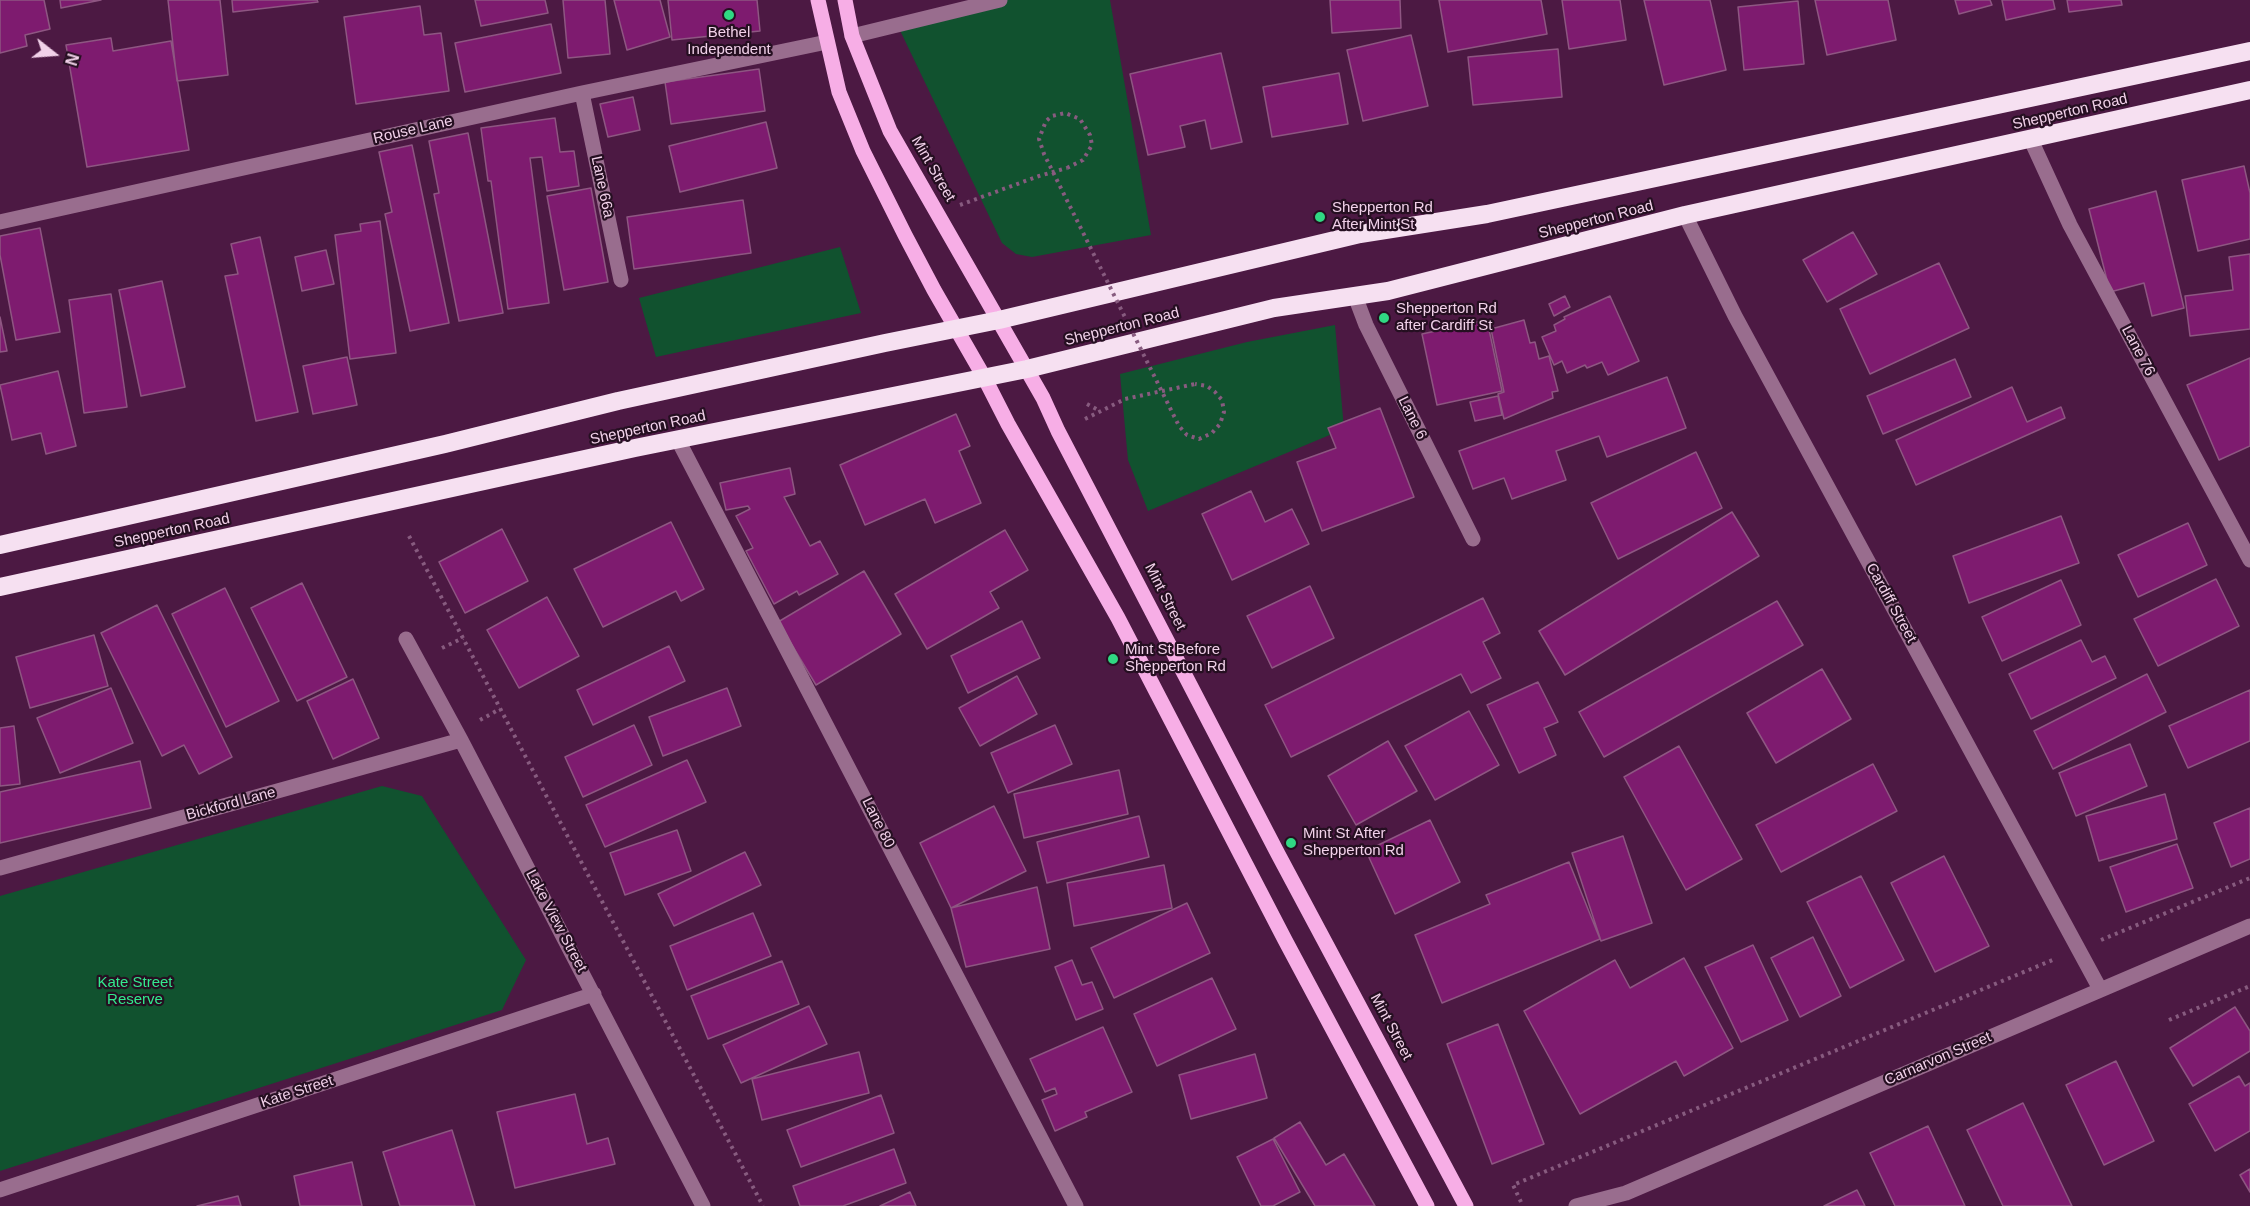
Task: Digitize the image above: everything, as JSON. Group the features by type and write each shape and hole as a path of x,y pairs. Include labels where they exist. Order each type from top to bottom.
{"highway":[{"name":"Shepperton Road","path":"0,545 445,444 618,401 999,320 1359,234 1487,214 2250,51"},
{"name":"Shepperton Road","path":"0,587 678,440 1027,369 1274,308 1388,291 1685,215 2250,90"}],"main road":[{"path":"818,0 839,92 863,151 934,290 958,328 1008,424 1118,618 1285,940 1427,1206"},
{"name":"Mint Street","path":"845,0 852,36 890,131 1027,369 1278,855 1466,1206"}],"street":[{"path":"852,36 1000,0"},
{"name":"Rouse Lane","path":"0,222 582,93 827,42"},
{"name":"Lane 66a","path":"582,93 621,280"},
{"name":"Lane 76","path":"2031,140 2070,225 2250,560"},
{"name":"Cardiff Street","path":"1685,215 1735,316 2100,989"},
{"name":"Lane 6","path":"1354,296 1365,325 1473,539"},
{"name":"Lane 80","path":"678,440 1076,1206"},
{"name":"Lake View Street","path":"406,639 461,740 703,1206"},
{"name":"Bickford Lane","path":"0,868 461,740"},
{"name":"Carnarvon Street","path":"1605,1206 1626,1193 2250,926"},
{"name":"Kate Street","path":"0,1191 594,994"},
{"name":"Carnarvon Street","path":"1576,1206 1626,1193"}],"path":[{"path":"937,213 1039,176 1048,173 1058,171 1067,168 1083,160 1092,145 1090,135 1080,120 1065,112 1046,121 1039,139 1044,154 1049,164 1054,175 1158,384 1163,394 1174,415 1179,426 1187,435 1199,438 1212,433 1220,424 1224,412 1222,400 1215,392 1207,386 1196,384 1172,389 1160,391 1125,399 1085,418"},
{"path":"1087,404 1100,411"},
{"path":"409,536 763,1206"},
{"path":"1521,1202 1514,1185 2250,878"},
{"path":"2169,1020 2250,986"}],"green space":[{"path":"1005,0 1110,0 1151,235 1032,257 1016,254 1002,243 895,20"},
{"path":"840,247 861,313 656,357 639,298"},
{"path":"1335,325 1344,429 1148,511 1128,460 1120,374 1247,342"},
{"name":"Kate Street Reserve","path":"382,786 422,796 526,960 502,1010 0,1171 0,896"}],"building":[{"path":"0,0 44,0 50,29 25,35 27,46 0,53"},
{"path":"60,0 101,0 61,8"},
{"path":"168,0 220,0 228,75 177,81"},
{"path":"232,0 317,0 318,2 233,12"},
{"path":"475,0 545,0 548,13 481,26"},
{"path":"563,0 605,0 610,54 568,58"},
{"path":"614,0 660,0 670,37 627,50"},
{"path":"668,0 757,0 760,31 672,40"},
{"path":"1330,0 1400,0 1401,28 1332,33"},
{"path":"1439,0 1541,0 1547,34 1448,52"},
{"path":"1562,0 1620,0 1626,40 1569,49"},
{"path":"1644,0 1710,0 1726,70 1664,85"},
{"path":"1815,0 1888,0 1896,40 1827,55"},
{"path":"1955,0 1990,0 1992,5 1959,14"},
{"path":"2002,0 2053,0 2055,9 2006,20"},
{"path":"2067,0 2121,0 2122,5 2069,12"},
{"path":"1798,1 1804,64 1744,70 1738,7"},
{"path":"420,6 424,35 441,33 449,91 356,104 344,17"},
{"path":"551,24 561,73 465,92 455,43"},
{"path":"1411,35 1428,106 1363,121 1347,50"},
{"path":"111,38 113,51 171,41 189,150 87,167 66,45"},
{"path":"1558,49 1562,97 1473,105 1468,57"},
{"path":"1221,53 1242,142 1211,149 1205,120 1180,126 1185,147 1148,155 1130,74"},
{"path":"759,69 765,111 671,124 665,82"},
{"path":"1339,73 1348,124 1272,137 1263,87"},
{"path":"633,97 640,130 608,137 600,104"},
{"path":"555,118 560,152 574,151 579,186 547,191 542,157 530,158 549,303 508,309 491,181 488,181 481,128"},
{"path":"766,122 777,168 680,192 669,146"},
{"path":"468,133 503,313 459,321 434,194 439,193 429,141"},
{"path":"412,145 449,323 410,331 385,214 392,212 379,152"},
{"path":"2244,166 2250,193 2250,239 2198,251 2182,180"},
{"path":"591,188 608,282 564,290 547,196"},
{"path":"2156,191 2184,308 2152,316 2144,283 2110,292 2089,209"},
{"path":"743,200 751,253 634,269 627,217"},
{"path":"380,221 396,353 350,359 335,235 361,231 360,224"},
{"path":"40,228 60,332 16,340 0,255 0,236"},
{"path":"1853,232 1877,274 1827,302 1803,260"},
{"path":"260,237 298,412 256,421 225,276 238,274 231,244"},
{"path":"326,250 334,284 302,291 295,257"},
{"path":"2250,254 2250,329 2190,336 2185,296 2233,290 2229,257"},
{"path":"1939,263 1969,328 1870,374 1840,309"},
{"path":"162,281 185,387 141,396 119,290"},
{"path":"111,294 127,407 84,413 69,300"},
{"path":"1565,296 1570,307 1554,316 1549,304"},
{"path":"1610,296 1639,361 1608,375 1602,362 1587,368 1585,365 1567,373 1562,361 1554,365 1542,337 1556,331 1554,325 1565,319 1564,317"},
{"path":"0,317 7,351 0,352"},
{"path":"1487,320 1502,391 1437,405 1422,334"},
{"path":"1524,320 1530,343 1535,342 1539,359 1549,356 1558,391 1552,392 1553,398 1504,419 1498,394 1504,392 1491,329"},
{"path":"347,357 357,405 313,414 303,366"},
{"path":"2250,358 2250,446 2219,460 2187,385"},
{"path":"1955,359 1971,397 1883,434 1867,396"},
{"path":"58,371 76,446 46,454 41,433 12,440 0,385"},
{"path":"1667,377 1686,428 1607,457 1599,436 1556,451 1566,480 1512,499 1504,478 1473,489 1459,451"},
{"path":"2012,387 2027,422 2061,407 2065,418 1916,485 1896,440"},
{"path":"1498,396 1502,415 1475,421 1470,402"},
{"path":"1380,408 1414,497 1322,531 1297,462 1336,448 1328,428"},
{"path":"956,414 970,446 959,451 981,503 935,523 925,499 865,525 840,465"},
{"path":"1696,452 1722,508 1618,559 1591,503"},
{"path":"790,468 795,494 784,497 810,546 820,541 838,574 799,595 797,591 774,604 746,551 753,548 736,516 750,509 748,506 726,510 720,483"},
{"path":"1251,491 1265,522 1292,509 1309,544 1232,580 1202,514"},
{"path":"1732,512 1759,556 1565,675 1539,631"},
{"path":"2061,516 2079,563 1969,603 1953,556"},
{"path":"671,522 704,589 681,601 676,591 603,627 574,569"},
{"path":"2188,523 2207,565 2138,597 2118,555"},
{"path":"502,529 528,581 465,613 439,562"},
{"path":"1005,530 1028,570 990,592 999,608 927,649 895,594"},
{"path":"864,571 901,634 816,685 778,622"},
{"path":"2216,579 2239,626 2158,666 2134,619"},
{"path":"2061,580 2081,625 2002,661 1982,617"},
{"path":"302,583 347,677 297,701 251,608"},
{"path":"1310,586 1334,638 1272,668 1247,616"},
{"path":"225,588 279,701 226,727 172,614"},
{"path":"547,597 579,656 519,688 487,630"},
{"path":"1483,598 1500,633 1483,642 1501,678 1471,693 1461,674 1291,757 1265,705"},
{"path":"1777,601 1803,645 1604,757 1579,712"},
{"path":"157,605 232,757 199,774 184,745 162,756 101,633"},
{"path":"1022,621 1040,658 968,693 951,656"},
{"path":"94,635 108,686 30,708 16,657"},
{"path":"2081,640 2092,662 2105,656 2116,678 2031,719 2009,674"},
{"path":"669,646 685,681 593,725 577,690"},
{"path":"1822,669 1851,719 1776,763 1747,713"},
{"path":"2147,674 2166,712 2053,769 2034,731"},
{"path":"1017,676 1037,714 980,746 959,708"},
{"path":"353,679 379,738 333,759 307,701"},
{"path":"1538,682 1558,722 1544,728 1556,755 1519,773 1487,705"},
{"path":"111,688 133,743 60,773 37,718"},
{"path":"727,688 741,726 663,756 649,717"},
{"path":"2250,690 2250,741 2188,768 2169,726"},
{"path":"1469,711 1499,765 1435,800 1405,746"},
{"path":"634,725 652,765 583,797 565,757"},
{"path":"1055,725 1072,764 1008,793 991,753"},
{"path":"14,726 20,784 0,786 0,728"},
{"path":"1388,741 1417,791 1356,825 1328,776"},
{"path":"2130,744 2147,786 2076,816 2059,773"},
{"path":"1679,746 1742,859 1686,890 1624,777"},
{"path":"687,760 706,802 605,847 586,805"},
{"path":"140,761 151,808 0,843 0,792"},
{"path":"1873,764 1897,811 1781,872 1756,825"},
{"path":"1119,770 1128,814 1024,838 1014,794"},
{"path":"2165,794 2177,839 2099,861 2086,816"},
{"path":"994,806 1026,871 951,908 920,843"},
{"path":"2250,808 2250,859 2231,867 2214,823"},
{"path":"1139,816 1149,857 1047,883 1037,842"},
{"path":"1430,820 1460,882 1395,914 1366,851"},
{"path":"677,830 691,871 625,895 610,853"},
{"path":"1623,836 1652,923 1601,941 1572,853"},
{"path":"2177,844 2193,888 2126,912 2110,867"},
{"path":"745,852 761,885 674,926 658,894"},
{"path":"1944,856 1989,946 1935,972 1891,883"},
{"path":"1569,862 1600,939 1442,1003 1415,935 1490,904 1486,895"},
{"path":"1164,865 1172,908 1074,926 1067,883"},
{"path":"1861,876 1904,960 1850,988 1807,902"},
{"path":"1037,887 1050,949 966,967 951,908"},
{"path":"1187,903 1210,953 1114,998 1091,948"},
{"path":"753,913 771,956 687,990 670,946"},
{"path":"1813,937 1841,996 1800,1017 1771,958"},
{"path":"1753,945 1788,1020 1741,1042 1705,967"},
{"path":"1684,958 1733,1048 1684,1076 1676,1061 1580,1114 1524,1011 1615,960 1630,988"},
{"path":"1072,960 1082,985 1092,982 1103,1009 1076,1020 1055,967"},
{"path":"782,961 799,1004 708,1039 691,996"},
{"path":"1212,978 1236,1029 1157,1066 1134,1014"},
{"path":"809,1006 827,1044 741,1083 723,1045"},
{"path":"2235,1007 2250,1031 2250,1051 2193,1086 2170,1048"},
{"path":"1498,1024 1544,1144 1492,1164 1447,1044"},
{"path":"1103,1027 1132,1092 1085,1112 1087,1117 1055,1131 1042,1100 1057,1094 1055,1088 1045,1092 1030,1059"},
{"path":"859,1052 869,1093 762,1120 752,1079"},
{"path":"1255,1054 1267,1098 1191,1119 1179,1075"},
{"path":"2116,1061 2154,1141 2104,1165 2066,1085"},
{"path":"2239,1076 2245,1086 2250,1083 2250,1131 2215,1151 2189,1104"},
{"path":"575,1094 587,1144 608,1138 615,1164 515,1188 497,1112"},
{"path":"881,1095 894,1133 801,1167 787,1130"},
{"path":"2023,1103 2072,1206 2003,1206 1967,1130"},
{"path":"1300,1122 1326,1165 1344,1154 1375,1206 1315,1206 1274,1138"},
{"path":"1928,1126 1965,1206 1895,1206 1870,1153"},
{"path":"452,1130 475,1206 400,1206 383,1152"},
{"path":"1273,1139 1300,1192 1273,1206 1261,1206 1237,1157"},
{"path":"894,1149 906,1183 843,1206 800,1206 793,1186"},
{"path":"352,1162 362,1206 300,1206 294,1176"},
{"path":"2250,1169 2250,1192 2240,1175"},
{"path":"1857,1190 1865,1206 1824,1206"},
{"path":"910,1192 916,1206 880,1206"},
{"path":"238,1196 241,1206 197,1206"}],"place":[{"name":"Bethel Independent","path":"729,15"},
{"name":"Shepperton Rd After Mint St","path":"1320,217"},
{"name":"Shepperton Rd after Cardiff St","path":"1384,318"},
{"name":"Mint St Before Shepperton Rd","path":"1113,659"},
{"name":"Mint St After Shepperton Rd","path":"1291,843"}]}
